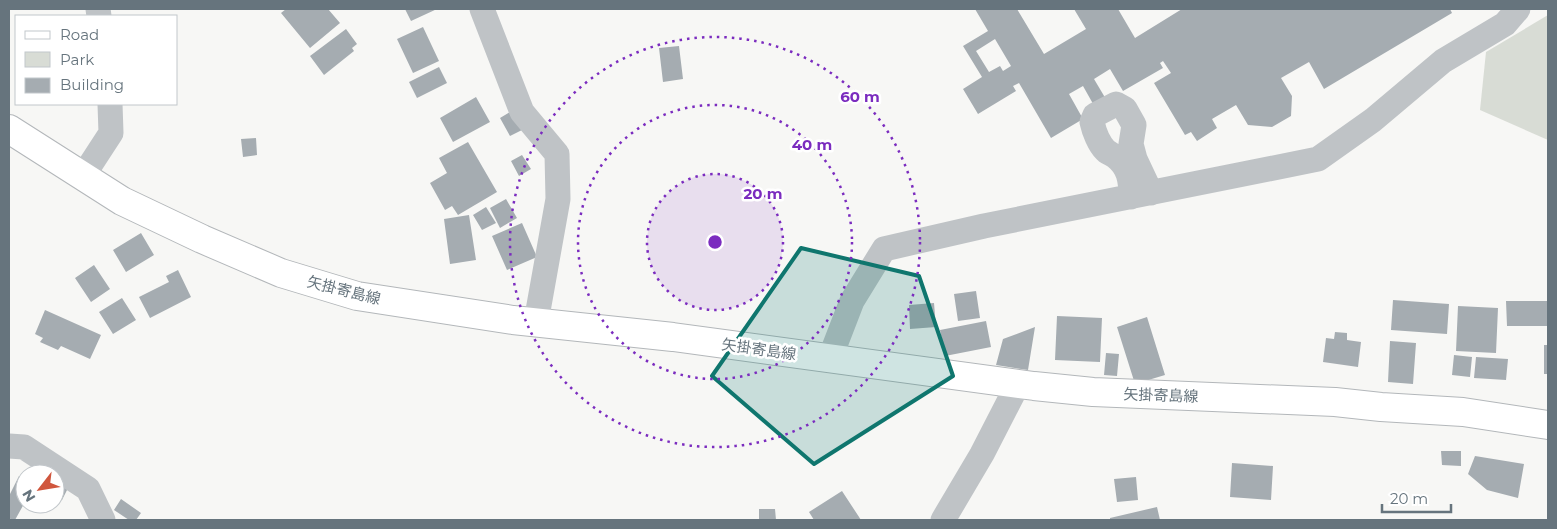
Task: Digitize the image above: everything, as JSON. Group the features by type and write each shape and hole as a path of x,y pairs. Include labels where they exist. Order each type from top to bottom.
{"main road":[{"name":"矢掛寄島線","path":"9,129 122,201 282,273 357,296 536,322 830,358 1018,384 1093,392 1335,402 1463,412 1548,425"}],"street":[{"path":"482,9 522,112 557,154 558,200 536,322"},
{"path":"830,358 852,301 884,249 984,226 1318,159 1373,120 1443,61 1505,24 1518,9"},
{"path":"83,176 111,133 110,105"},
{"path":"944,520 982,454 1018,384"},
{"path":"9,446 24,447 88,489 104,520"}],"highlighted area":[{"path":"801,248 919,276 953,376 814,464 712,376"}],"green space":[{"path":"1548,15 1548,140 1480,110 1486,52"}],"building":[{"path":"286,9 328,9 340,23 310,48 281,13"},
{"path":"405,9 437,9 411,21"},
{"path":"975,9 1017,9 1044,54 1086,29 1074,9 1118,9 1135,38 1182,9 1450,9 1452,13 1324,89 1309,62 1281,78 1292,96 1291,116 1272,127 1248,125 1236,105 1212,119 1217,128 1197,141 1191,132 1185,135 1154,83 1171,73 1163,61 1160,63 1163,68 1123,91 1110,69 1094,79 1113,111 1101,118 1083,86 1069,94 1083,119 1051,138 1019,83 1013,86 1016,91 978,114 963,89 982,77 963,46 988,31","holes":["995,39 1011,66 1003,71 1000,66 989,72 976,51"]},
{"path":"423,27 439,61 413,73 397,39"},
{"path":"346,29 357,44 352,48 354,51 324,75 310,56"},
{"path":"679,46 683,79 663,82 659,48"},
{"path":"439,67 447,83 417,98 409,82"},
{"path":"476,97 490,122 453,142 440,118"},
{"path":"515,109 526,128 510,136 500,118"},
{"path":"256,138 257,155 243,157 241,139"},
{"path":"468,142 497,192 458,215 452,206 445,210 430,183 447,173 439,158"},
{"path":"522,155 531,169 519,176 511,161"},
{"path":"506,199 517,218 500,228 490,208"},
{"path":"486,207 496,223 482,230 473,215"},
{"path":"469,215 476,260 450,264 444,219"},
{"path":"522,223 537,257 507,270 492,236"},
{"path":"141,233 154,255 126,272 113,250"},
{"path":"94,265 110,289 91,302 75,278"},
{"path":"178,270 191,297 150,318 139,297 169,282 166,276"},
{"path":"976,291 980,318 958,321 954,294"},
{"path":"122,298 136,320 113,334 99,312"},
{"path":"1393,300 1449,304 1447,334 1391,330"},
{"path":"1506,301 1548,301 1548,326 1507,326"},
{"path":"934,303 936,327 910,329 909,305"},
{"path":"1458,306 1498,308 1496,353 1456,351"},
{"path":"45,310 101,335 90,359 61,346 58,350 40,342 43,338 35,334"},
{"path":"1057,316 1102,318 1100,362 1055,360"},
{"path":"1147,317 1165,375 1135,384 1117,327"},
{"path":"986,321 991,347 945,356 940,330"},
{"path":"1035,327 1028,370 996,365 1003,339"},
{"path":"1335,332 1347,333 1347,340 1361,342 1358,367 1323,362 1326,338 1334,339"},
{"path":"1390,341 1416,343 1413,384 1388,382"},
{"path":"1544,345 1548,345 1548,374 1544,374"},
{"path":"1106,353 1119,354 1117,376 1104,375"},
{"path":"1454,355 1472,357 1470,377 1452,375"},
{"path":"1476,357 1508,359 1506,380 1474,378"},
{"path":"1441,451 1461,451 1461,466 1442,465"},
{"path":"1475,456 1524,464 1518,498 1487,490 1468,474"},
{"path":"1232,463 1273,466 1271,500 1230,497"},
{"path":"1136,477 1138,500 1117,502 1114,479"},
{"path":"15,484 15,514 18,514 15,520 9,518 9,496"},
{"path":"842,491 861,520 814,520 809,512"},
{"path":"121,499 141,513 136,520 129,520 114,510"},
{"path":"1157,507 1160,520 1110,520 1110,518"},
{"path":"759,509 775,509 776,520 759,520"}]}
